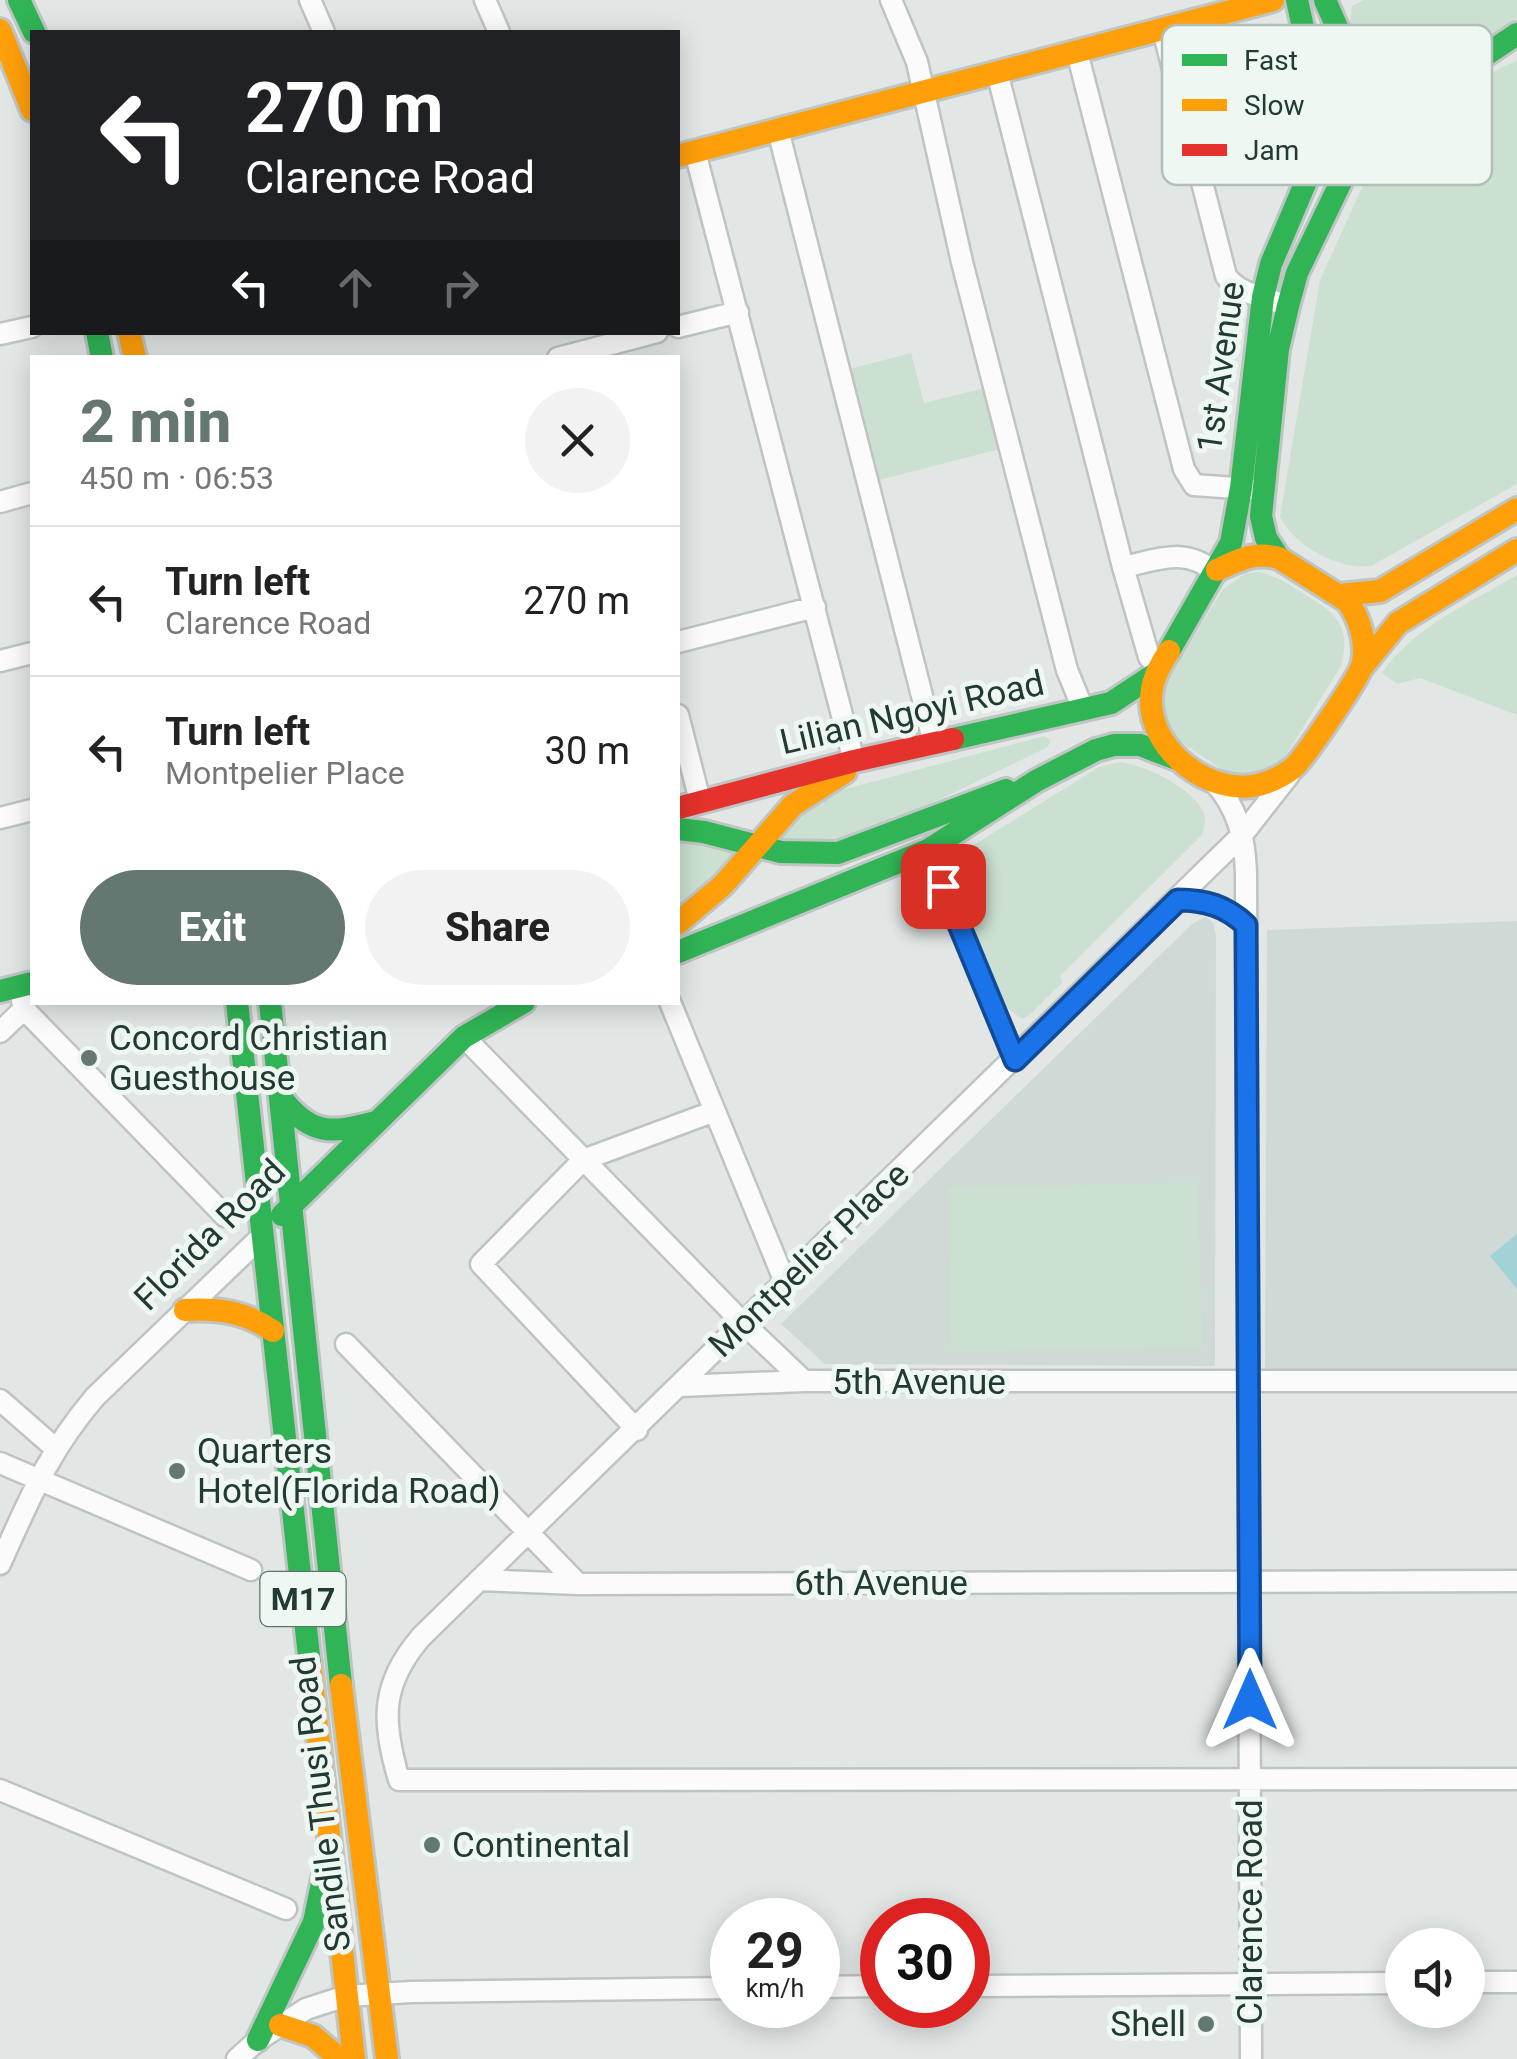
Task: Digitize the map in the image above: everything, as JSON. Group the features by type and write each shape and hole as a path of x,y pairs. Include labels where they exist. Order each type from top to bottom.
{"main road":[{"path":"19,0 33,30"},
{"path":"1181,25 1273,0"},
{"name":"1st Avenue","path":"1298,0 1303,25"},
{"path":"1325,0 1336,25"},
{"path":"0,30 30,105"},
{"path":"686,154 1162,30"},
{"path":"1492,51 1517,34"},
{"name":"1st Avenue","path":"1279,558 1262,528 1251,489 1263,297 1271,264 1304,185"},
{"name":"1st Avenue","path":"1216,571 1251,489 1297,273 1339,185"},
{"path":"1340,595 1380,591 1517,509"},
{"path":"680,951 928,850 1036,781 1096,750 1140,745 1228,786 1258,785 1284,775 1296,766 1362,667 1398,623 1517,550"},
{"path":"1184,763 1162,740 1151,719 1149,697 1157,671 1216,571 1246,556 1268,555 1340,595 1359,620 1364,635 1362,667"},
{"name":"Lilian Ngoyi Road","path":"689,804 1123,698 1157,671"},
{"path":"680,923 705,905 788,810 863,759"},
{"path":"680,829 804,854 838,853 975,799 1036,781"},
{"name":"Sandile Thusi Road","path":"237,1005 354,2059"},
{"name":"Sandile Thusi Road","path":"270,1005 351,1776 387,2059"},
{"name":"Florida Road","path":"262,1236 464,1037 519,1005"},
{"path":"280,1096 292,1115 318,1131 376,1122"},
{"path":"185,1310 224,1309 273,1330"},
{"path":"258,2040 314,1922 323,1890 328,1812"},
{"path":"280,2025 320,2038 340,2059"}],"street":[{"path":"310,0 323,30"},
{"path":"485,0 498,30"},
{"path":"891,0 917,62 962,262 1067,670 1083,709"},
{"path":"1077,52 1184,469 1194,485 1251,489"},
{"path":"997,72 1122,568 1149,657 1157,671"},
{"path":"778,130 934,743"},
{"path":"686,154 738,312 815,607 863,759"},
{"path":"1203,185 1226,276 1233,286 1288,306"},
{"path":"680,326 738,312"},
{"path":"0,334 30,326"},
{"path":"582,347 641,335"},
{"path":"0,502 30,494"},
{"path":"1122,568 1181,556 1203,562 1216,571"},
{"path":"680,641 815,607"},
{"path":"0,661 30,653"},
{"path":"680,731 689,804"},
{"name":"Montpelier Place","path":"1250,1779 399,1780 387,1725 392,1680 402,1660 422,1637 1178,900 1242,836 1296,766"},
{"name":"Clarence Road","path":"1213,782 1233,809 1242,836 1246,874 1251,2059"},
{"path":"0,818 30,810"},
{"path":"928,850 1015,1060"},
{"path":"1178,900 1208,902 1246,925"},
{"path":"0,1032 19,992"},
{"path":"31,1005 225,1216"},
{"path":"671,1005 785,1282"},
{"name":"5th Avenue","path":"464,1037 804,1381 1517,1381"},
{"path":"636,1430 481,1266 583,1160 715,1111"},
{"name":"Florida Road","path":"0,1564 54,1448 94,1397 262,1236"},
{"path":"346,1344 578,1584"},
{"path":"680,1386 804,1381"},
{"path":"0,1400 54,1448"},
{"path":"0,1463 250,1570"},
{"name":"6th Avenue","path":"480,1580 578,1584 1517,1582"},
{"path":"1250,1779 1517,1779"},
{"path":"0,1790 286,1910"},
{"path":"1485,1982 1517,1982"},
{"path":"990,1986 1385,1983"},
{"path":"237,2059 280,2025 319,2003 346,1996 710,1988"}],"shaded area":[{"path":"1205,917 1213,922 1216,935 1215,1366 825,1364 781,1324 1192,924"},
{"path":"1517,921 1517,1371 1265,1371 1267,930"}],"green space":[{"path":"1364,0 1517,0 1517,18 1492,34 1492,25 1351,25 1352,6"},
{"path":"1517,61 1517,484 1371,566 1332,560 1296,538 1280,517 1320,280 1363,185 1492,185 1492,73"},
{"path":"911,353 924,403 989,387 1004,448 879,480 850,369"},
{"path":"1258,572 1285,583 1331,613 1342,629 1344,651 1341,666 1281,763 1251,779 1226,772 1175,738 1166,728 1162,688 1223,589 1246,573"},
{"path":"1517,575 1517,715 1420,678 1397,684 1382,673 1426,629"},
{"path":"1044,736 1050,740 1048,747 866,835 838,843 779,839 793,818 838,791"},
{"path":"1121,762 1155,773 1189,794 1204,814 1202,835 1060,976 1063,982 1022,1019 1006,1007 947,866 953,858 1099,767"},
{"path":"680,840 741,851 680,908"},
{"path":"1198,1183 1202,1348 951,1352 947,1187"}],"water":[{"path":"1517,1234 1517,1289 1490,1256"}],"traffic: fast":[{"path":"19,0 33,30"},
{"path":"1297,0 1302,25"},
{"path":"1325,0 1336,25"},
{"path":"1492,51 1517,34"},
{"path":"1169,651 1231,543 1263,297 1271,264 1304,185"},
{"path":"1279,558 1266,538 1261,516 1278,349 1297,273 1339,185"},
{"path":"98,335 101,355"},
{"path":"953,739 1111,703 1155,674"},
{"path":"680,951 928,850 1036,781 1096,750 1140,745 1174,758"},
{"path":"680,829 781,852 838,853 1006,790"},
{"path":"0,991 30,984"},
{"path":"237,1005 310,1665"},
{"path":"270,1005 341,1685"},
{"path":"282,1215 464,1037 519,1005"},
{"path":"280,1096 301,1119 322,1128 346,1129 376,1122"},
{"path":"258,2040 314,1922 324,1874"}],"traffic: slow":[{"path":"1178,25 1273,0"},
{"path":"680,155 1162,29"},
{"path":"0,30 30,105"},
{"path":"130,335 134,355"},
{"path":"1340,595 1380,591 1517,509"},
{"path":"1362,667 1398,623 1517,550"},
{"path":"1169,651 1152,687 1153,719 1172,752 1186,766 1221,784 1258,785 1289,771 1351,686 1362,666 1364,649 1356,615 1347,601 1279,558 1254,556 1217,570"},
{"path":"680,921 723,885 793,805 845,772"},
{"path":"185,1310 231,1313 273,1331"},
{"path":"310,1665 354,2059"},
{"path":"341,1685 387,2059"},
{"path":"280,2025 313,2036 340,2059"}],"traffic: jam":[{"path":"680,807 953,739"}],"place":[{"name":"Concord Christian Guesthouse","path":"89,1058"},
{"name":"Quarters Hotel(Florida Road)","path":"177,1471"},
{"name":"Continental","path":"432,1845"},
{"name":"Shell","path":"1206,2024"}],"route":[{"path":"943,886 1015,1060 1178,900 1208,902 1246,925 1250,1700"}]}
